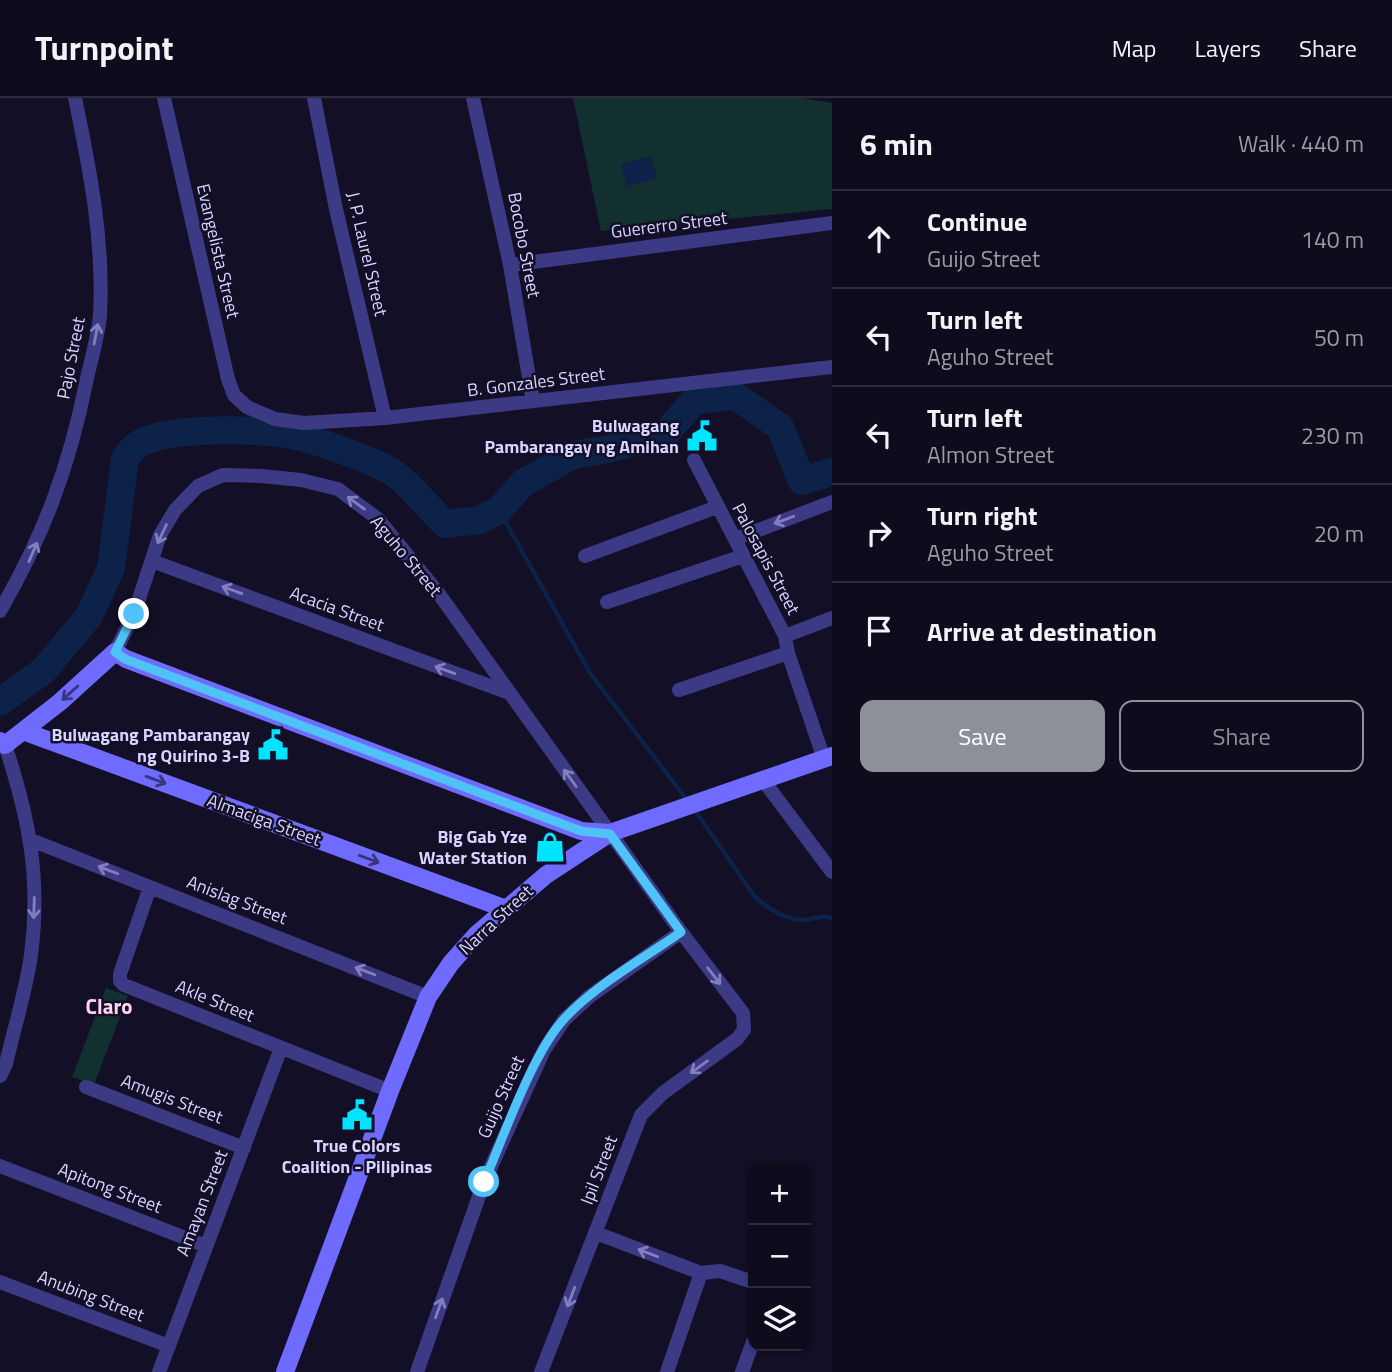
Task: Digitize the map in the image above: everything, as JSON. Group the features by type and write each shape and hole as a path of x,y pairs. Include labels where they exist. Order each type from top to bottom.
{"street":[{"name":"Pajo Street","path":"0,611 28,563 57,494 78,427 100,317 100,263 94,190 75,98"},
{"name":"Evangelista Street","path":"164,98 228,379 234,395 247,407"},
{"name":"J. P. Laurel Street","path":"314,98 336,209 385,418"},
{"name":"Bocobo Street","path":"473,98 510,265 533,401"},
{"name":"Guererro Street","path":"510,265 832,223"},
{"name":"B. Gonzales Street","path":"247,407 275,419 304,423 385,418 832,367"},
{"name":"Palosapis Street","path":"694,460 785,636 788,653 828,758"},
{"name":"Aguho Street","path":"0,1076 6,1064 31,957 35,905 32,840 22,795 3,743 23,731 115,652 134,614 160,535 175,510 198,486 223,475 301,480 338,489 378,519 439,594 681,932 743,1013 745,1021"},
{"path":"735,539 832,502"},
{"path":"585,556 717,507"},
{"path":"607,602 743,556"},
{"name":"Acacia Street","path":"152,561 509,693"},
{"path":"785,636 832,618"},
{"path":"115,652 125,659 581,831 610,834"},
{"path":"679,691 788,653"},
{"name":"Almaciga Street","path":"23,731 506,909"},
{"name":"Narra Street","path":"285,1372 428,997 477,934 546,875 610,834 828,758"},
{"path":"762,780 832,872"},
{"name":"Anislag Street","path":"32,840 428,997"},
{"name":"Akle Street","path":"150,887 120,974 120,981 129,987 390,1091"},
{"name":"Guijo Street","path":"417,1372 484,1182 544,1049 564,1020 590,996 681,932"},
{"name":"Ipil Street","path":"541,1372 641,1115 663,1093 737,1039 744,1030 745,1021"},
{"name":"Amayan Street","path":"159,1372 281,1048"},
{"name":"Amugis Street","path":"86,1087 244,1148"},
{"name":"Apitong Street","path":"0,1166 206,1246"},
{"path":"597,1228 701,1273 720,1271 748,1280"},
{"path":"667,1372 701,1273"},
{"name":"Anubing Street","path":"0,1283 169,1346"},
{"path":"742,1372 750,1351"}],"green space":[{"path":"573,98 802,98 832,103 832,209 601,231"},
{"path":"106,988 128,996 94,1085 72,1077"}],"water":[{"path":"651,156 657,178 627,187 621,164"}],"waterway":[{"path":"0,702 43,671 89,616 111,568 125,459 135,447 164,435 253,431 286,434 325,444 392,472 445,524 480,520 499,510 523,483 573,455 608,449 666,433 695,400 736,396 780,427 802,481 832,472"},
{"path":"499,510 590,673 687,800"},
{"path":"694,809 760,901 778,913 798,920 832,918"}],"place":[{"name":"Bulwagang Pambarangay ng Amihan","path":"702,436"},
{"name":"Bulwagang Pambarangay ng Quirino 3-B","path":"273,745"},
{"name":"Big Gab Yze Water Station","path":"550,847"},
{"name":"True Colors Coalition - Pilipinas","path":"357,1115"}],"district":[{"name":"Claro","path":"109,1007"}],"route":[{"path":"134,614 115,652 125,659 581,831 610,834 681,932 590,996 564,1020 544,1049 529,1079 484,1182"}]}
